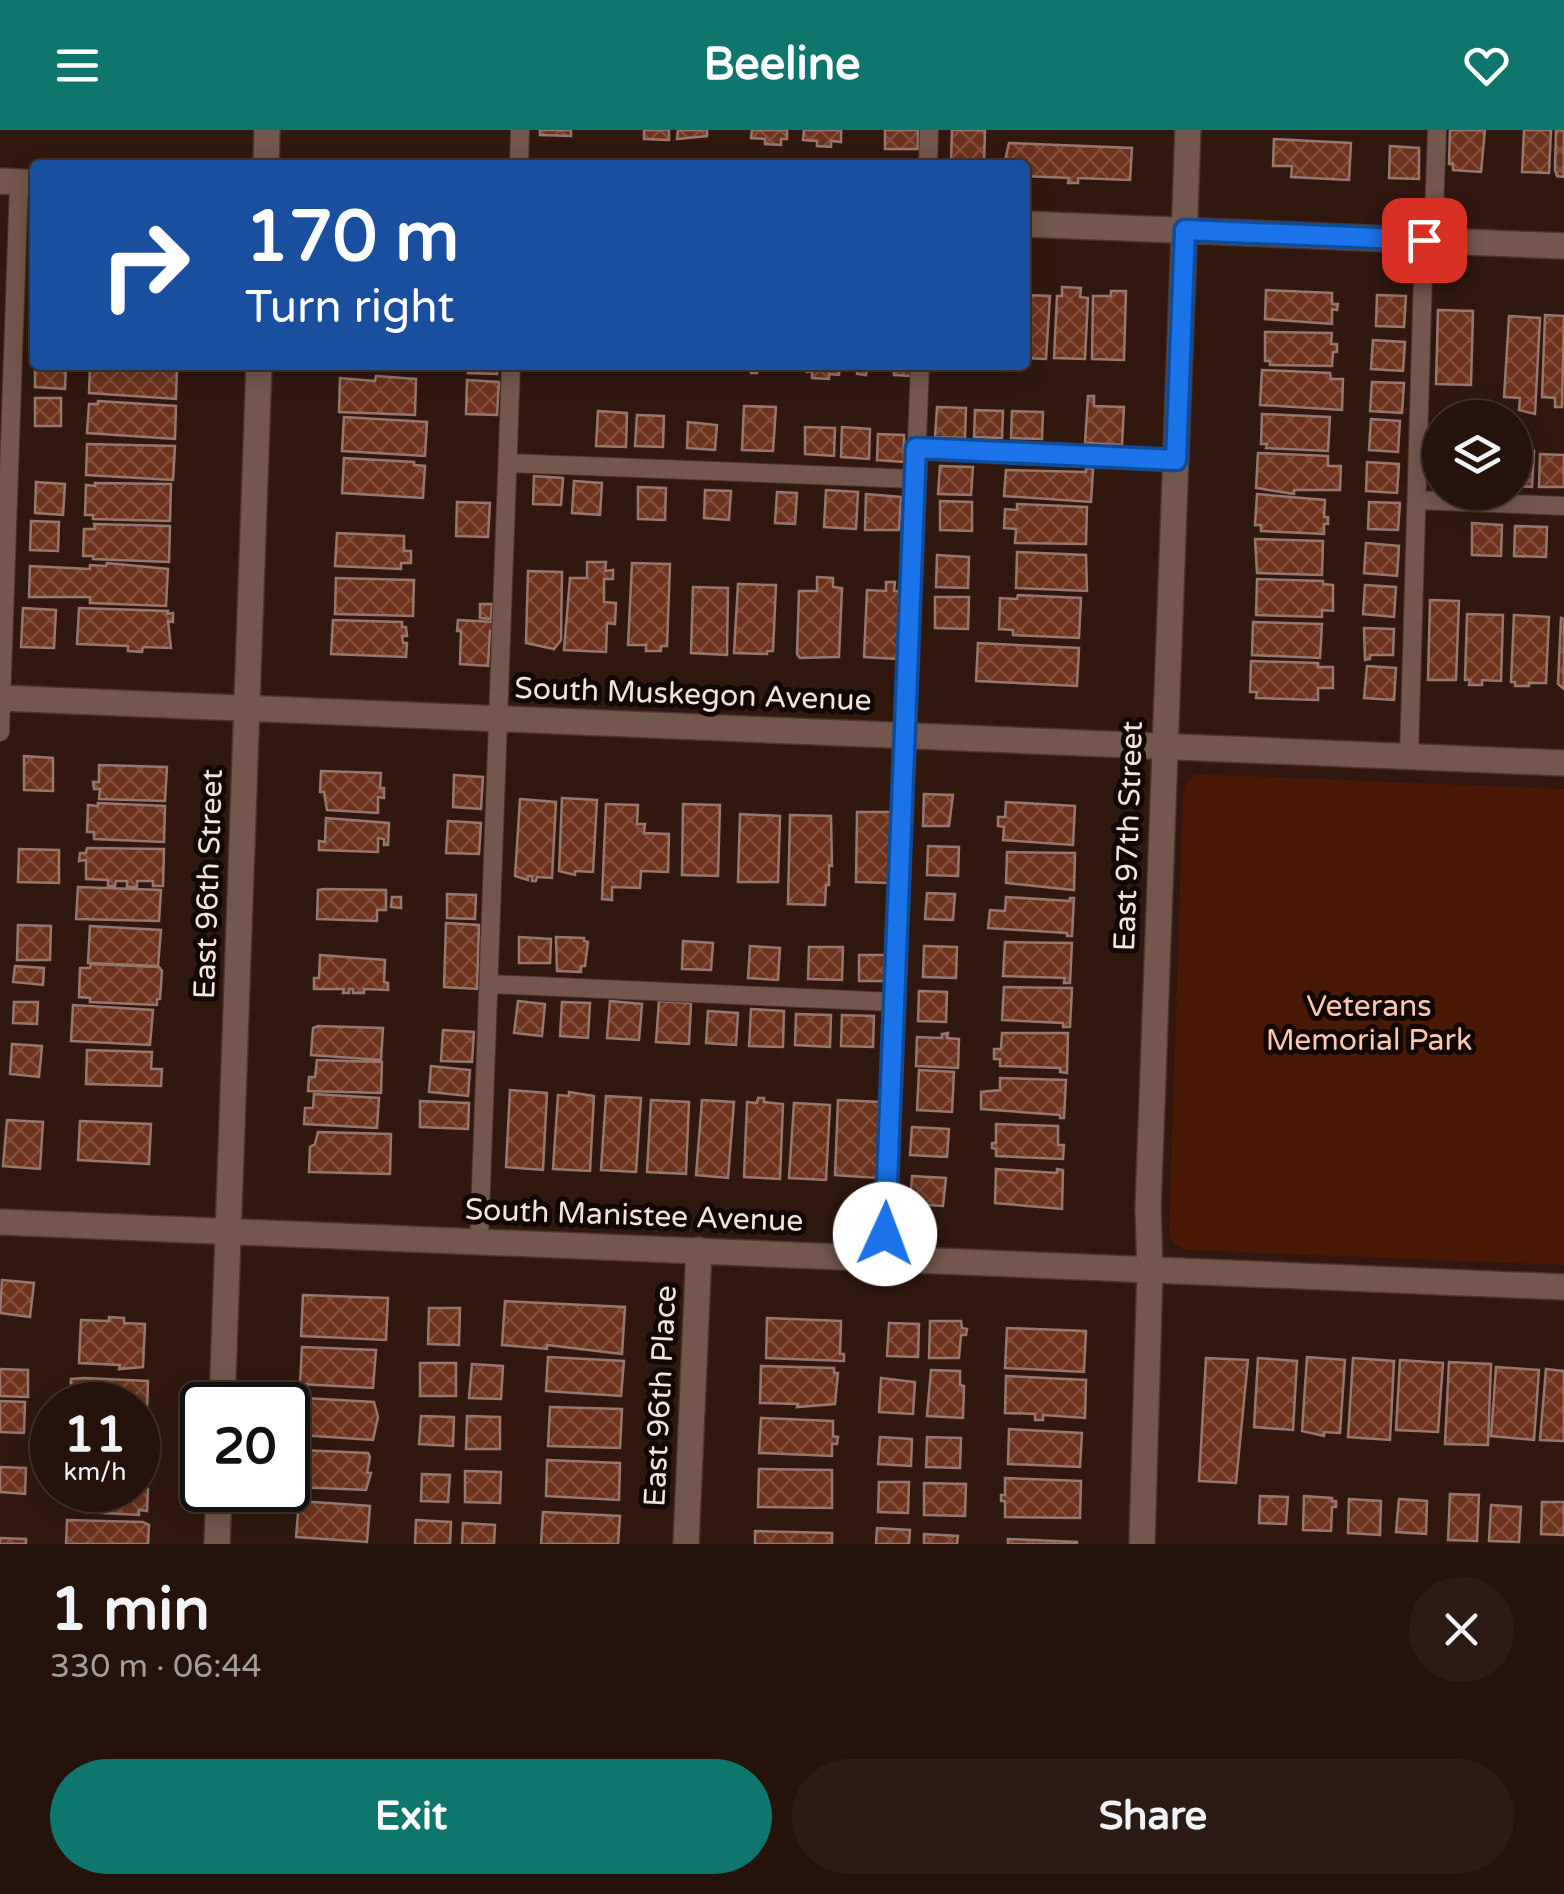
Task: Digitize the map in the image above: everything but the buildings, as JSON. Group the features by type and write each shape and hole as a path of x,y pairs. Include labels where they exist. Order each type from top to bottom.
{"street":[{"path":"266,160 267,130"},
{"name":"East 97th Street","path":"1142,1544 1163,746 1188,130"},
{"path":"1030,224 1564,246"},
{"name":"East 96th Street","path":"223,1382 259,370"},
{"name":"South Muskegon Avenue","path":"1,698 1564,762"},
{"name":"South Manistee Avenue","path":"0,1222 1564,1287"},
{"name":"East 96th Place","path":"686,1544 699,1250"},
{"path":"217,1544 218,1512"}],"lane":[{"path":"519,160 520,130"},
{"path":"928,160 929,130"},
{"path":"1409,756 1428,241 1437,130"},
{"path":"0,732 5,440 18,182"},
{"path":"479,1241 512,370"},
{"path":"884,1258 920,370"},
{"path":"916,448 1176,460"},
{"path":"508,464 915,479"},
{"path":"1417,500 1564,506"},
{"path":"489,984 894,1002"}],"green space":[{"name":"Veterans Memorial Park","path":"1196,774 1564,789 1564,1265 1187,1250 1169,1237 1183,796 1186,784"}],"route":[{"path":"885,1234 916,448 1176,460 1185,230 1424,240"}]}
